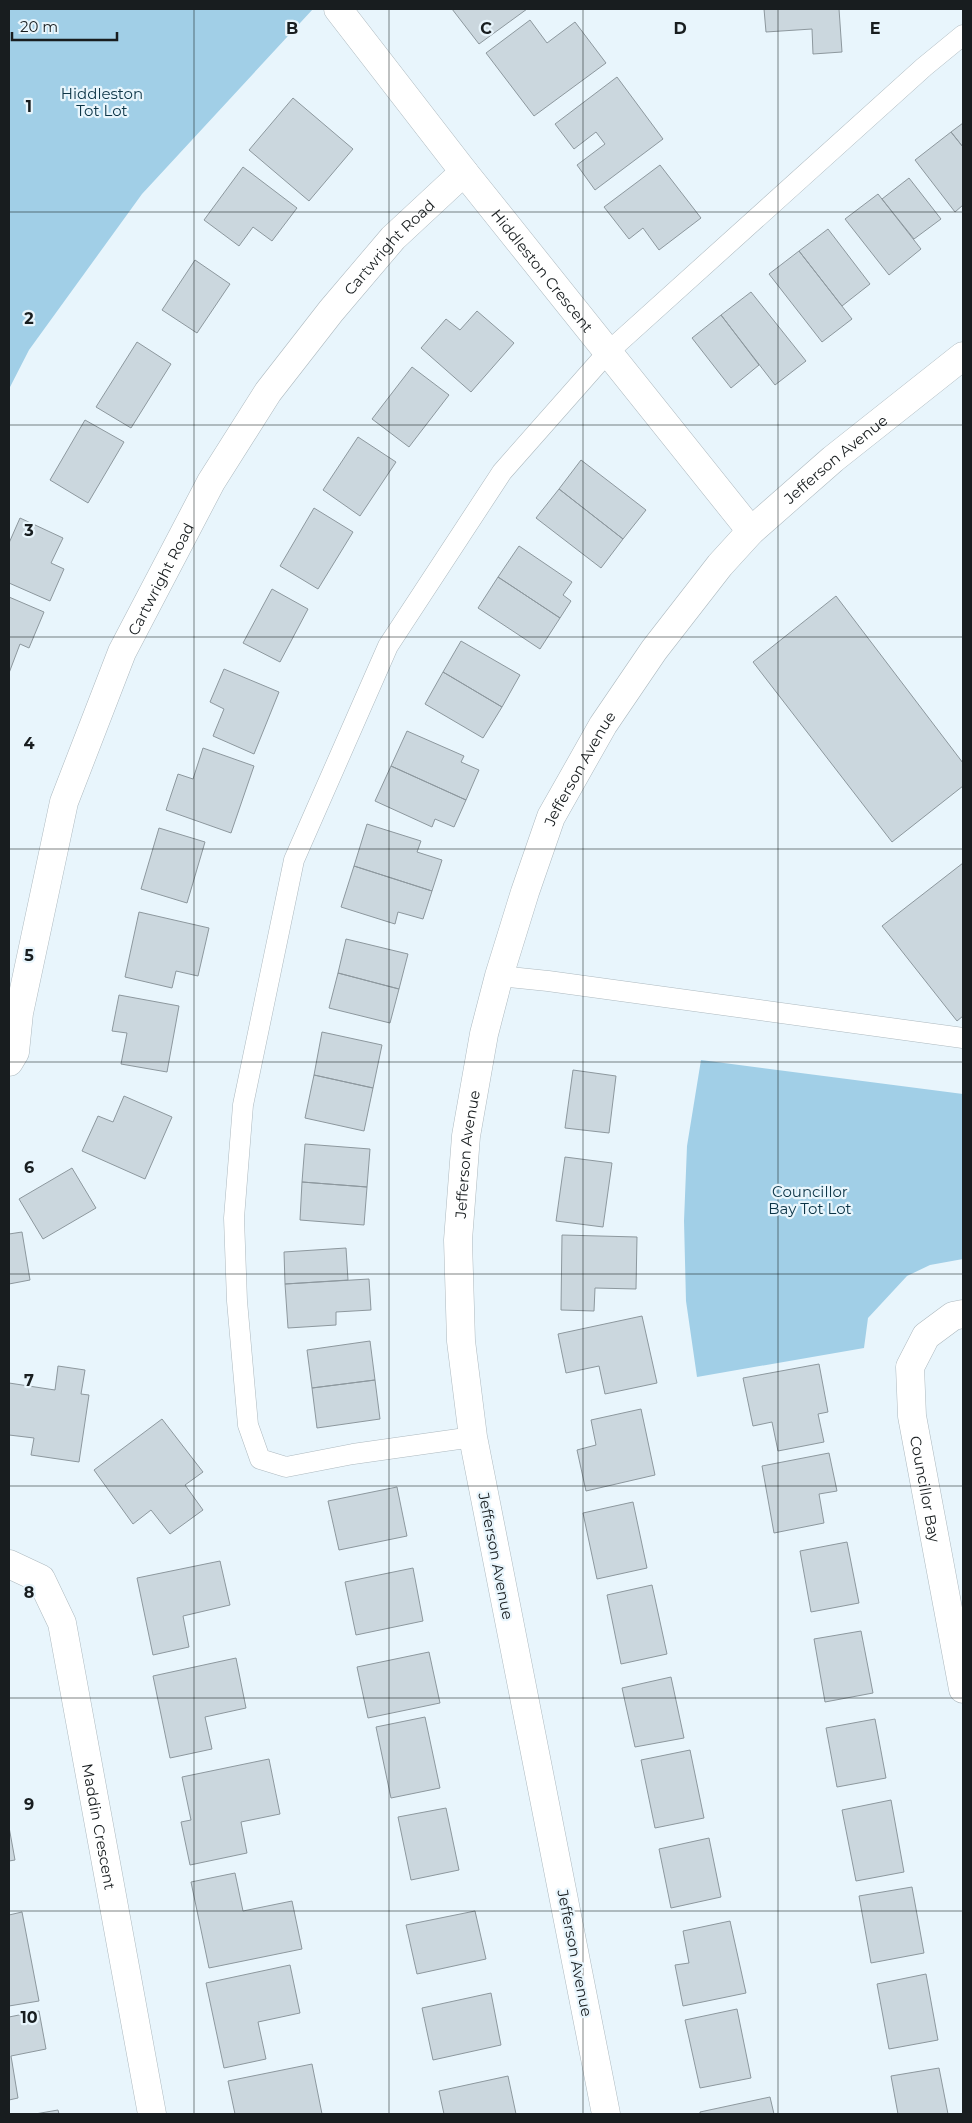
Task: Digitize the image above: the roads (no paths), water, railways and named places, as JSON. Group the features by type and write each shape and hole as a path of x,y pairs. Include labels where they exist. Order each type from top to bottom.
{"street":[{"name":"Hiddleston Crescent","path":"338,9 607,353 751,530"},
{"name":"Cartwright Road","path":"9,1062 15,1052 19,1013 64,802 122,652 211,482 268,392 331,311 393,238 464,172"},
{"name":"Jefferson Avenue","path":"606,2114 473,1436 461,1342 458,1240 466,1136 484,1034 499,976 551,817 603,726 654,650 720,565 751,530 833,459 963,356"},
{"name":"Councillor Bay","path":"963,1314 953,1316 926,1336 910,1367 912,1416 963,1689"},
{"name":"Maddin Crescent","path":"9,1564 41,1579 62,1623 152,2114"}],"lane":[{"path":"473,1436 353,1454 286,1467 260,1459 248,1425 238,1301 234,1218 243,1105 294,860 388,646 502,472 607,353 924,67 963,35"},
{"path":"499,976 548,981 963,1038"}],"park label":[{"name":"Hiddleston Tot Lot","path":"102,102"},
{"name":"Councillor Bay Tot Lot","path":"810,1200"}]}
